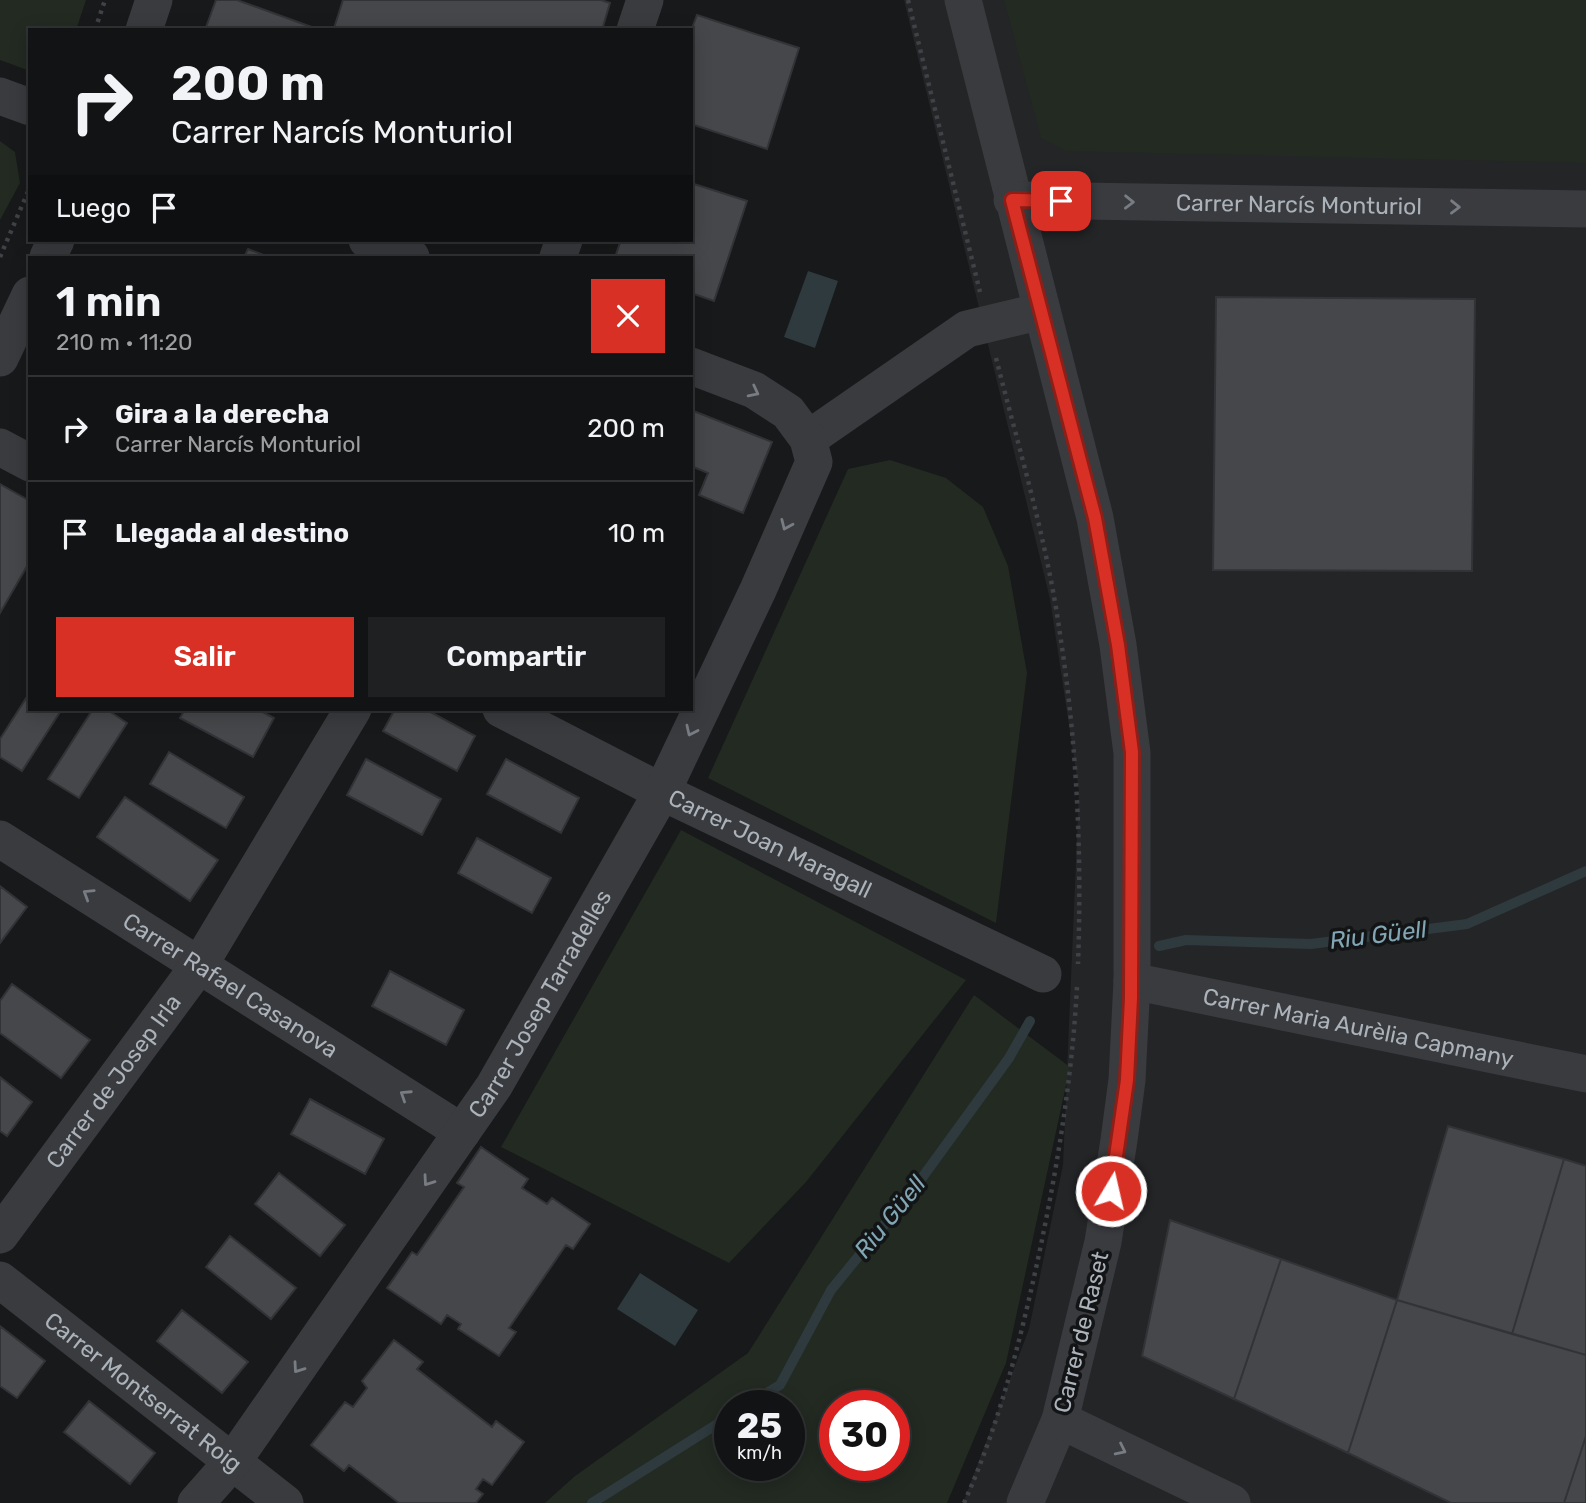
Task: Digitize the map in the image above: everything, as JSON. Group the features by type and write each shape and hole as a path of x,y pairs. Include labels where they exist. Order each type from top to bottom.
{"street":[{"path":"145,28 154,0"},
{"path":"636,28 645,0"},
{"name":"Carrer de Raset","path":"963,0 1095,518 1118,645 1132,752 1132,981 1127,1080 1102,1242 1060,1420 1025,1503"},
{"path":"0,96 28,106"},
{"name":"Carrer Narcís Monturiol","path":"1012,200 1586,209"},
{"path":"372,242 408,256"},
{"path":"0,358 28,299"},
{"path":"693,367 754,390 788,412 811,451 967,329 1042,311"},
{"path":"0,447 28,462"},
{"name":"Carrer Josep Tarradelles","path":"196,1503 233,1461 494,1086 662,792 758,590 811,451"},
{"name":"Carrer de Josep Irla","path":"0,1235 200,964 351,711"},
{"name":"Carrer Joan Maragall","path":"505,711 662,792 1043,974"},
{"name":"Carrer Rafael Casanova","path":"0,839 462,1132"},
{"name":"Carrer Maria Aurèlia Capmany","path":"1132,981 1586,1074"},
{"name":"Carrer Montserrat Roig","path":"0,1280 285,1503"},
{"path":"1060,1420 1232,1503"}],"path":[{"path":"96,28 105,0"},
{"path":"908,0 1040,532 1060,632 1075,751 1080,896 1075,1013 1061,1152 1024,1322 1006,1388 964,1503"},
{"path":"0,257 28,192"}],"shaded area":[{"path":"0,0 86,0 77,28 28,28 28,70 0,60"},
{"path":"904,0 1586,0 1586,1503 963,1503 1029,1329 1063,1165 1079,791 1050,599"},
{"path":"1004,0 1586,0 1586,163 1066,151 1041,138"},
{"path":"0,141 15,152 20,183 0,220"},
{"path":"808,271 838,281 815,348 784,337"},
{"path":"890,460 946,478 983,507 1008,566 1027,673 996,923 708,778 848,469"},
{"path":"681,830 966,980 806,1182 729,1263 501,1147"},
{"path":"974,995 1070,1067 1006,1363 947,1503 545,1503 575,1476 748,1353"},
{"path":"640,1273 698,1310 675,1346 617,1309"}],"building":[{"path":"216,0 237,0 314,28 206,28"},
{"path":"343,0 601,0 610,3 603,28 334,28"},
{"path":"697,15 799,48 767,149 693,125 692,28"},
{"path":"693,184 747,201 714,301 693,294 693,256 615,256 620,242 693,242"},
{"path":"248,249 266,256 244,256"},
{"path":"1216,297 1475,299 1472,571 1213,570"},
{"path":"693,411 772,442 743,513 699,495 708,473 693,467"},
{"path":"0,484 28,500 28,564 0,613"},
{"path":"28,695 28,711 61,711 22,771 0,757 0,739"},
{"path":"92,711 109,711 127,723 79,798 48,779"},
{"path":"184,711 261,711 274,718 253,757 180,718"},
{"path":"394,711 429,711 475,736 457,771 383,731"},
{"path":"169,752 244,797 226,828 150,784"},
{"path":"366,759 441,799 422,835 347,795"},
{"path":"506,759 579,798 561,833 487,794"},
{"path":"125,797 218,860 190,901 97,837"},
{"path":"477,838 551,878 532,913 458,873"},
{"path":"0,886 27,907 0,943"},
{"path":"390,971 464,1010 446,1045 372,1006"},
{"path":"12,984 90,1040 61,1078 0,1033 0,1001"},
{"path":"0,1077 32,1102 7,1136 0,1131"},
{"path":"310,1099 384,1139 365,1174 291,1134"},
{"path":"1448,1126 1564,1159 1512,1334 1397,1300"},
{"path":"481,1147 528,1179 522,1188 547,1204 552,1198 590,1224 573,1249 566,1245 509,1328 516,1332 499,1356 458,1329 461,1324 447,1315 441,1324 387,1288 412,1252 417,1255 464,1187 457,1183"},
{"path":"1564,1159 1586,1166 1586,1355 1512,1334"},
{"path":"279,1173 345,1225 320,1256 255,1204"},
{"path":"1170,1220 1281,1259 1234,1399 1142,1356"},
{"path":"230,1236 296,1288 271,1319 206,1267"},
{"path":"1281,1259 1397,1300 1348,1453 1234,1399"},
{"path":"1397,1300 1586,1355 1586,1436 1564,1503 1451,1503 1348,1453"},
{"path":"182,1310 248,1362 222,1393 157,1341"},
{"path":"0,1326 45,1361 17,1398 0,1386"},
{"path":"394,1340 423,1362 417,1369 492,1427 496,1421 524,1442 492,1485 483,1479 476,1489 483,1494 476,1503 399,1503 349,1465 344,1471 311,1445 345,1402 353,1407 367,1388 362,1381"},
{"path":"89,1401 155,1453 130,1484 64,1432"},
{"path":"1586,1436 1586,1503 1564,1503"}],"waterway":[{"name":"Riu Güell","path":"1159,946 1186,940 1311,944 1467,924 1586,871"},
{"name":"Riu Güell","path":"772,1390 780,1385 831,1290 919,1182 1009,1058 1030,1021"},
{"name":"Riu Güell","path":"592,1503 714,1426"}],"route":[{"path":"1061,201 1012,200 1095,518 1118,645 1132,752 1132,981 1127,1080 1111,1191"}]}
